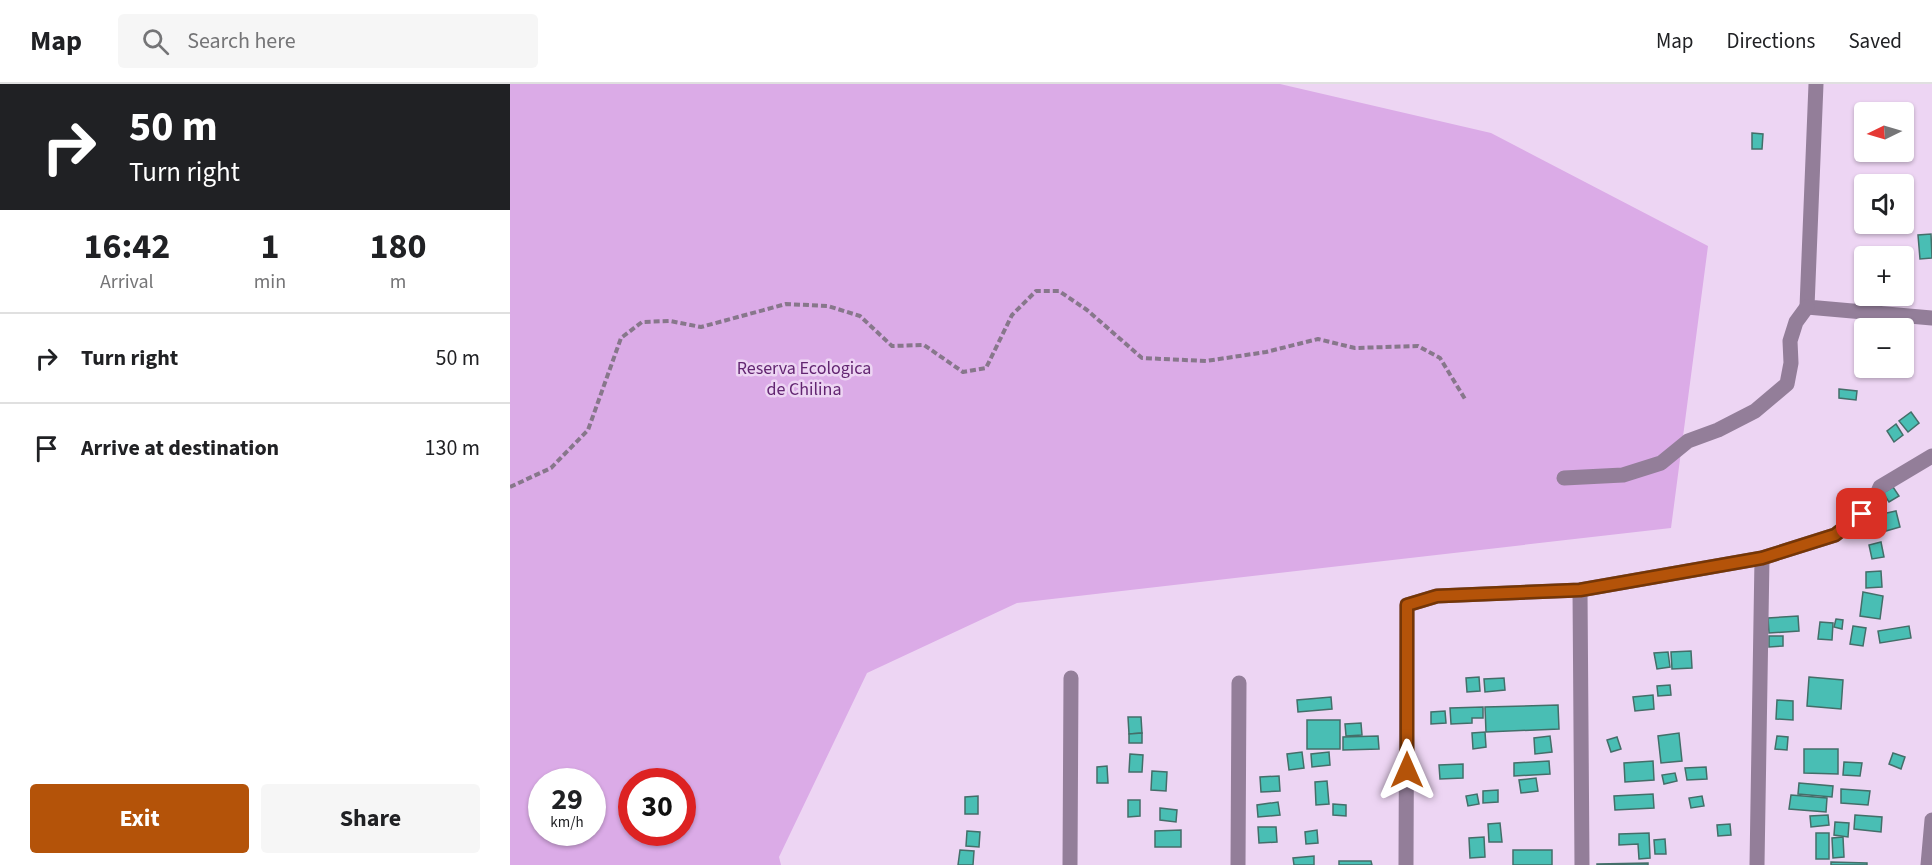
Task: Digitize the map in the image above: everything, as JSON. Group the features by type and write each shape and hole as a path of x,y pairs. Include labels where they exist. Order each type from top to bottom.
{"street":[{"path":"1564,478 1623,475 1661,463 1688,441 1718,430 1755,411 1787,384 1791,363 1790,341 1796,322 1807,307 1816,84"},
{"path":"1807,307 1932,318"},
{"path":"1407,865 1407,605 1437,596 1580,590 1762,558 1835,535 1873,504 1880,487 1932,456"},
{"path":"1757,865 1762,558"},
{"path":"1580,590 1582,865"},
{"path":"1070,865 1071,678"},
{"path":"1238,865 1239,683"},
{"path":"1928,865 1932,820"}],"path":[{"path":"510,487 551,468 588,430 621,338 642,322 670,321 701,327 786,304 828,306 860,316 892,346 924,345 963,372 986,368 1012,315 1036,291 1059,291 1087,310 1142,358 1206,361 1318,339 1355,348 1418,346 1440,358 1465,399"}],"green space":[{"name":"Reserva Ecologica de Chilina","path":"510,84 1280,84 1491,133 1708,246 1671,528 1017,603 867,673 779,857 781,865 510,865"}],"building":[{"path":"1752,133 1763,134 1762,149 1752,149"},
{"path":"1931,234 1932,258 1920,259 1918,235"},
{"path":"1839,389 1857,391 1856,400 1839,398"},
{"path":"1911,412 1919,423 1908,432 1899,421"},
{"path":"1896,424 1903,435 1894,442 1887,431"},
{"path":"1893,487 1899,496 1889,502 1883,493"},
{"path":"1896,511 1900,527 1886,531 1882,514"},
{"path":"1881,542 1884,557 1872,559 1869,545"},
{"path":"1881,571 1882,587 1866,588 1866,572"},
{"path":"1863,592 1883,596 1880,619 1860,616"},
{"path":"1798,616 1799,631 1769,633 1768,618"},
{"path":"1836,619 1843,620 1842,629 1834,627"},
{"path":"1820,622 1833,623 1832,640 1818,639"},
{"path":"1853,626 1866,628 1863,646 1850,644"},
{"path":"1909,626 1911,638 1880,643 1878,631"},
{"path":"1769,636 1783,636 1783,646 1769,647"},
{"path":"1691,651 1692,668 1672,669 1671,652"},
{"path":"1668,652 1670,667 1657,669 1654,653"},
{"path":"1479,677 1480,691 1467,692 1466,678"},
{"path":"1809,677 1843,680 1841,709 1807,706"},
{"path":"1504,678 1505,690 1485,692 1484,679"},
{"path":"1670,685 1671,695 1658,696 1657,686"},
{"path":"1653,695 1654,709 1635,711 1633,697"},
{"path":"1331,697 1332,709 1298,712 1297,700"},
{"path":"1777,700 1793,701 1793,720 1776,719"},
{"path":"1558,705 1559,729 1486,732 1485,707"},
{"path":"1483,707 1483,718 1472,718 1472,723 1451,724 1450,708"},
{"path":"1445,711 1446,723 1431,724 1431,712"},
{"path":"1128,717 1141,717 1142,733 1129,734"},
{"path":"1307,720 1340,720 1340,749 1307,749"},
{"path":"1361,723 1362,735 1346,736 1345,724"},
{"path":"1485,732 1486,747 1473,749 1472,733"},
{"path":"1142,733 1142,743 1129,743 1129,734"},
{"path":"1679,733 1682,761 1661,763 1658,736"},
{"path":"1378,736 1379,749 1343,750 1343,737"},
{"path":"1550,736 1552,752 1535,754 1534,738"},
{"path":"1777,736 1788,737 1787,750 1775,749"},
{"path":"1617,737 1621,749 1611,752 1607,740"},
{"path":"1804,749 1838,749 1838,774 1804,773"},
{"path":"1302,752 1304,768 1289,770 1287,754"},
{"path":"1329,752 1330,765 1312,767 1311,754"},
{"path":"1893,753 1905,757 1901,769 1889,764"},
{"path":"1130,754 1143,755 1142,772 1129,772"},
{"path":"1549,761 1550,774 1514,776 1514,763"},
{"path":"1653,761 1654,780 1625,782 1624,763"},
{"path":"1844,762 1862,763 1860,776 1843,775"},
{"path":"1463,764 1463,778 1440,779 1439,765"},
{"path":"1107,766 1108,783 1097,783 1097,767"},
{"path":"1706,767 1707,779 1687,780 1685,768"},
{"path":"1152,771 1167,772 1166,791 1151,790"},
{"path":"1675,773 1677,781 1664,784 1662,775"},
{"path":"1279,776 1280,791 1261,792 1260,777"},
{"path":"1536,778 1538,791 1521,793 1519,780"},
{"path":"1327,781 1329,804 1316,805 1315,782"},
{"path":"1799,783 1833,786 1832,797 1798,794"},
{"path":"1841,789 1870,791 1868,805 1841,803"},
{"path":"1498,790 1498,802 1483,803 1483,791"},
{"path":"1477,794 1479,804 1468,806 1466,796"},
{"path":"1653,794 1654,808 1615,810 1614,796"},
{"path":"1791,795 1827,798 1826,812 1789,809"},
{"path":"978,796 978,814 965,814 965,797"},
{"path":"1702,796 1704,806 1691,808 1689,798"},
{"path":"1128,800 1140,800 1140,816 1128,817"},
{"path":"1278,802 1280,815 1258,817 1257,805"},
{"path":"1333,804 1346,805 1346,816 1333,815"},
{"path":"1160,808 1177,810 1176,822 1160,820"},
{"path":"1828,815 1829,825 1811,827 1810,816"},
{"path":"1855,815 1882,817 1881,832 1854,829"},
{"path":"1835,822 1849,823 1848,837 1834,835"},
{"path":"1500,823 1502,842 1489,842 1488,824"},
{"path":"1730,824 1731,835 1718,836 1717,825"},
{"path":"1258,827 1276,827 1277,842 1259,843"},
{"path":"1181,830 1181,847 1155,847 1155,831"},
{"path":"1317,830 1318,843 1306,844 1305,832"},
{"path":"967,831 980,832 979,847 966,846"},
{"path":"1649,833 1650,858 1639,859 1638,844 1619,845 1619,834"},
{"path":"1816,833 1829,833 1829,859 1816,859"},
{"path":"1484,837 1485,857 1470,858 1469,838"},
{"path":"1843,837 1844,857 1833,858 1832,838"},
{"path":"1665,839 1666,854 1655,854 1654,840"},
{"path":"960,850 974,851 973,865 958,865"},
{"path":"1513,850 1552,850 1552,865 1513,865"},
{"path":"1314,856 1314,865 1294,865 1293,858"},
{"path":"1339,861 1371,861 1372,865 1339,865"},
{"path":"1831,862 1867,863 1867,865 1831,865"},
{"path":"1648,863 1648,865 1597,865 1597,864"}],"route":[{"path":"1407,770 1407,605 1437,596 1580,590 1762,558 1835,535 1862,514"}]}
